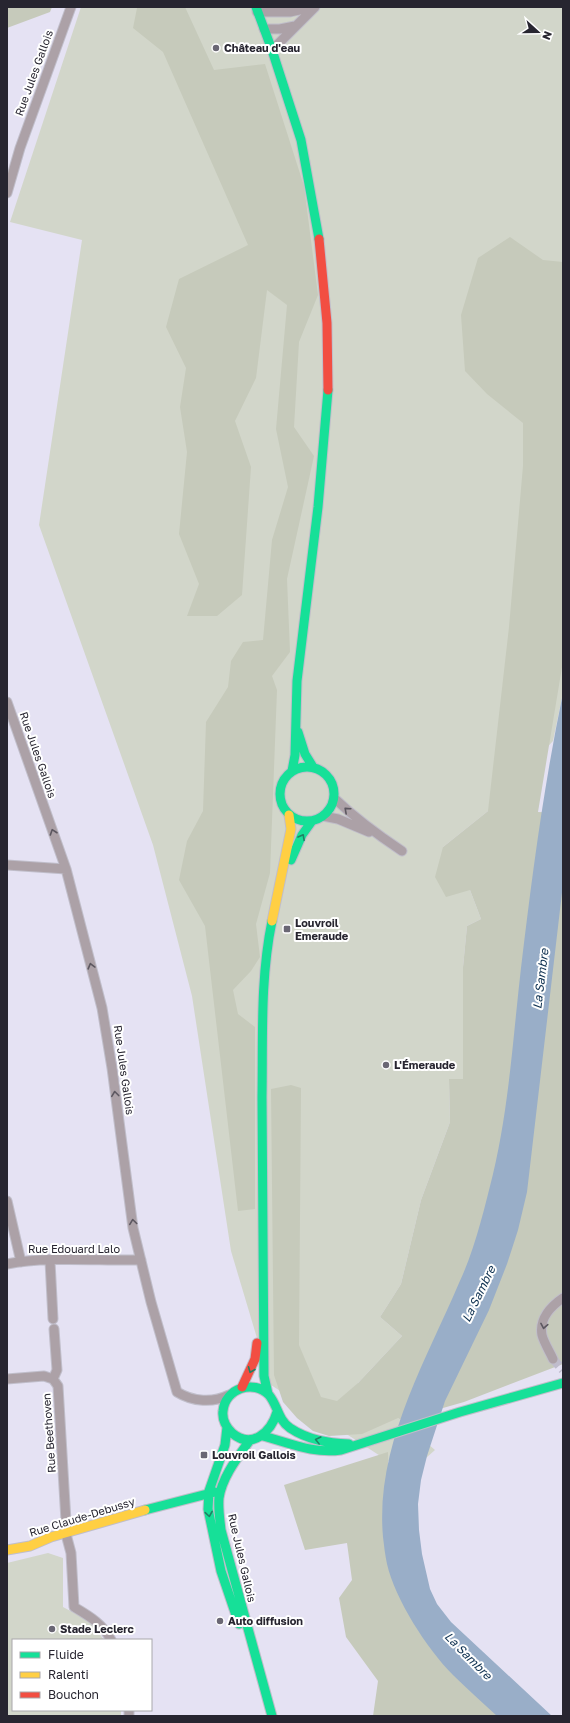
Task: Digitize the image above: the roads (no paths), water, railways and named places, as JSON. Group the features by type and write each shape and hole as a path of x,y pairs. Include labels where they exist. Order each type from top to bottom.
{"street":[{"name":"Rue Jules Gallois","path":"7,193 20,148 71,7"},
{"path":"292,771 295,755 297,681 318,506 327,400 327,323 318,233 301,140 257,9 290,12 314,7"},
{"path":"272,50 314,7"},
{"path":"264,29 280,30 295,26"},
{"name":"Rue Jules Gallois","path":"7,702 66,869 102,1008 112,1068 133,1228 177,1392 183,1396 198,1400 219,1400 230,1394"},
{"path":"295,723 305,754 313,767"},
{"path":"306,766 313,767 321,770 328,776 332,783 334,798 331,808 323,816 312,821 296,820 289,815 280,801 281,784 292,771 306,766"},
{"path":"334,798 383,839"},
{"path":"268,1394 264,1376 262,1262 263,1004 267,946 282,880 291,829 289,815"},
{"path":"323,816 338,819 383,839 402,850"},
{"path":"282,880 302,835 312,821"},
{"path":"7,865 66,869"},
{"path":"7,1201 21,1262"},
{"name":"Rue Edouard Lalo","path":"7,1264 50,1261 141,1260"},
{"path":"50,1261 53,1319"},
{"path":"242,1387 255,1359 262,1262"},
{"path":"553,1359 542,1336 542,1324 551,1307 563,1298"},
{"path":"54,1329 57,1370 54,1379"},
{"name":"Rue Beethoven","path":"7,1379 44,1376 54,1379 58,1386 67,1533 71,1553 74,1607 94,1619 108,1634 110,1639"},
{"path":"357,1445 317,1440 300,1434 288,1427 277,1412 272,1399 268,1394 256,1387 242,1387 230,1394 224,1406 223,1413 227,1427 237,1437 250,1440 263,1436 278,1439 310,1451 327,1453 370,1442 460,1412 563,1384"},
{"path":"198,1400 215,1407 223,1413"},
{"path":"263,1436 272,1426 277,1412"},
{"name":"Rue Jules Gallois","path":"227,1427 225,1448 208,1494 208,1511 225,1586 236,1616 257,1663"},
{"name":"Rue Jules Gallois","path":"250,1440 239,1454 222,1487 219,1503 221,1530 272,1716"},
{"path":"163,1505 206,1485 214,1476"},
{"path":"163,1505 208,1494 222,1487"},
{"name":"Rue Claude-Debussy","path":"7,1550 30,1546 67,1533 163,1505"},
{"path":"219,1562 222,1561 226,1565 238,1606 245,1621"}],"water":[{"name":"La Sambre","path":"563,693 563,884 527,1192 518,1230 507,1264 489,1310 445,1401 427,1456 421,1480 418,1504 422,1554 430,1589 437,1604 451,1622 552,1716 497,1716 443,1664 413,1623 397,1592 387,1564 383,1537 383,1503 387,1470 405,1406 470,1257 493,1174 507,1098 521,968 539,830"}],"tunnel":[{"path":"553,1359 563,1370"}],"place":[{"name":"Château d'eau","path":"216,48"},
{"name":"Louvroil Emeraude","path":"287,929"},
{"name":"L'Émeraude","path":"386,1065"},
{"name":"Louvroil Gallois","path":"204,1455"},
{"name":"Auto diffusion","path":"220,1621"},
{"name":"Stade Leclerc","path":"52,1629"}]}
